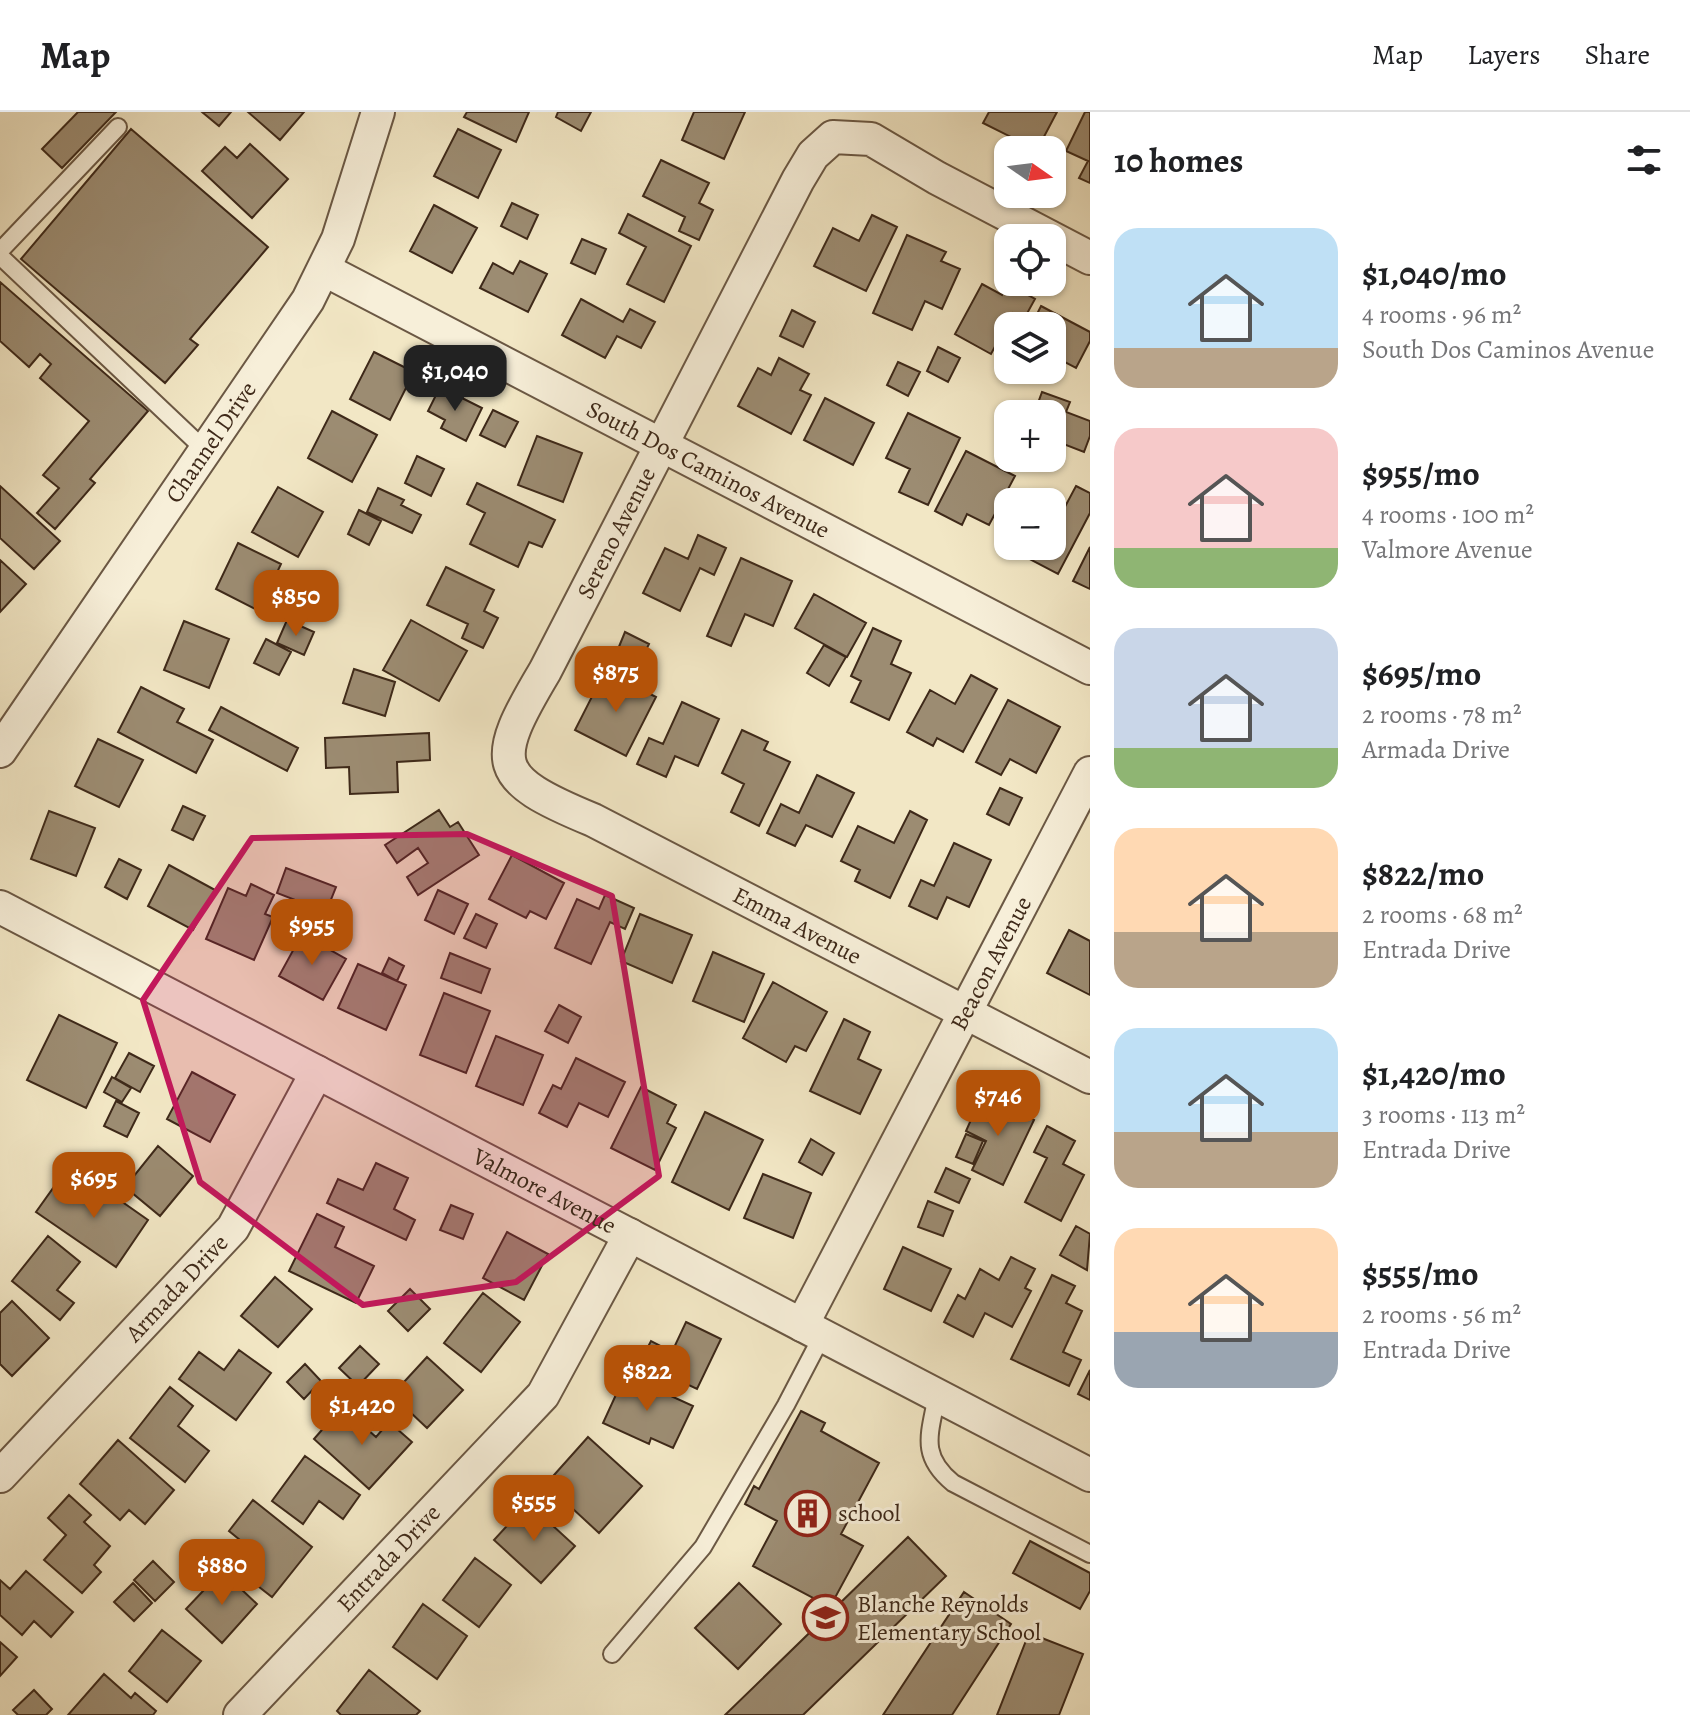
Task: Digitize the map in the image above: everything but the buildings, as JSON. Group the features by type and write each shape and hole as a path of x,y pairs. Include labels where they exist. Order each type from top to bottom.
{"street":[{"name":"Channel Drive","path":"0,751 206,451 325,270 378,112"},
{"name":"Sereno Avenue","path":"512,768 509,743 516,720 545,671 798,180 813,155 833,137 858,136 883,145 937,178 1090,258"},
{"name":"South Dos Caminos Avenue","path":"325,270 1090,668"},
{"name":"Emma Avenue","path":"512,768 534,795 593,820 1090,1077"},
{"name":"Beacon Avenue","path":"812,1330 965,1013 1090,773"},
{"name":"Valmore Avenue","path":"0,907 1090,1475"},
{"name":"Armada Drive","path":"0,1476 233,1228 317,1072"},
{"name":"Entrada Drive","path":"240,1715 543,1395 630,1235"}],"lane":[{"path":"118,127 0,253 206,451"},
{"path":"612,1654 703,1547 786,1405 812,1330"},
{"path":"937,1395 928,1444 935,1468 953,1483 1090,1554"}],"highlighted area":[{"path":"467,834 612,896 659,1176 516,1282 363,1305 200,1182 143,1000 252,838"}],"place":[{"name":"school","path":"807,1513"},
{"name":"Blanche Reynolds Elementary School","path":"826,1618"}]}
